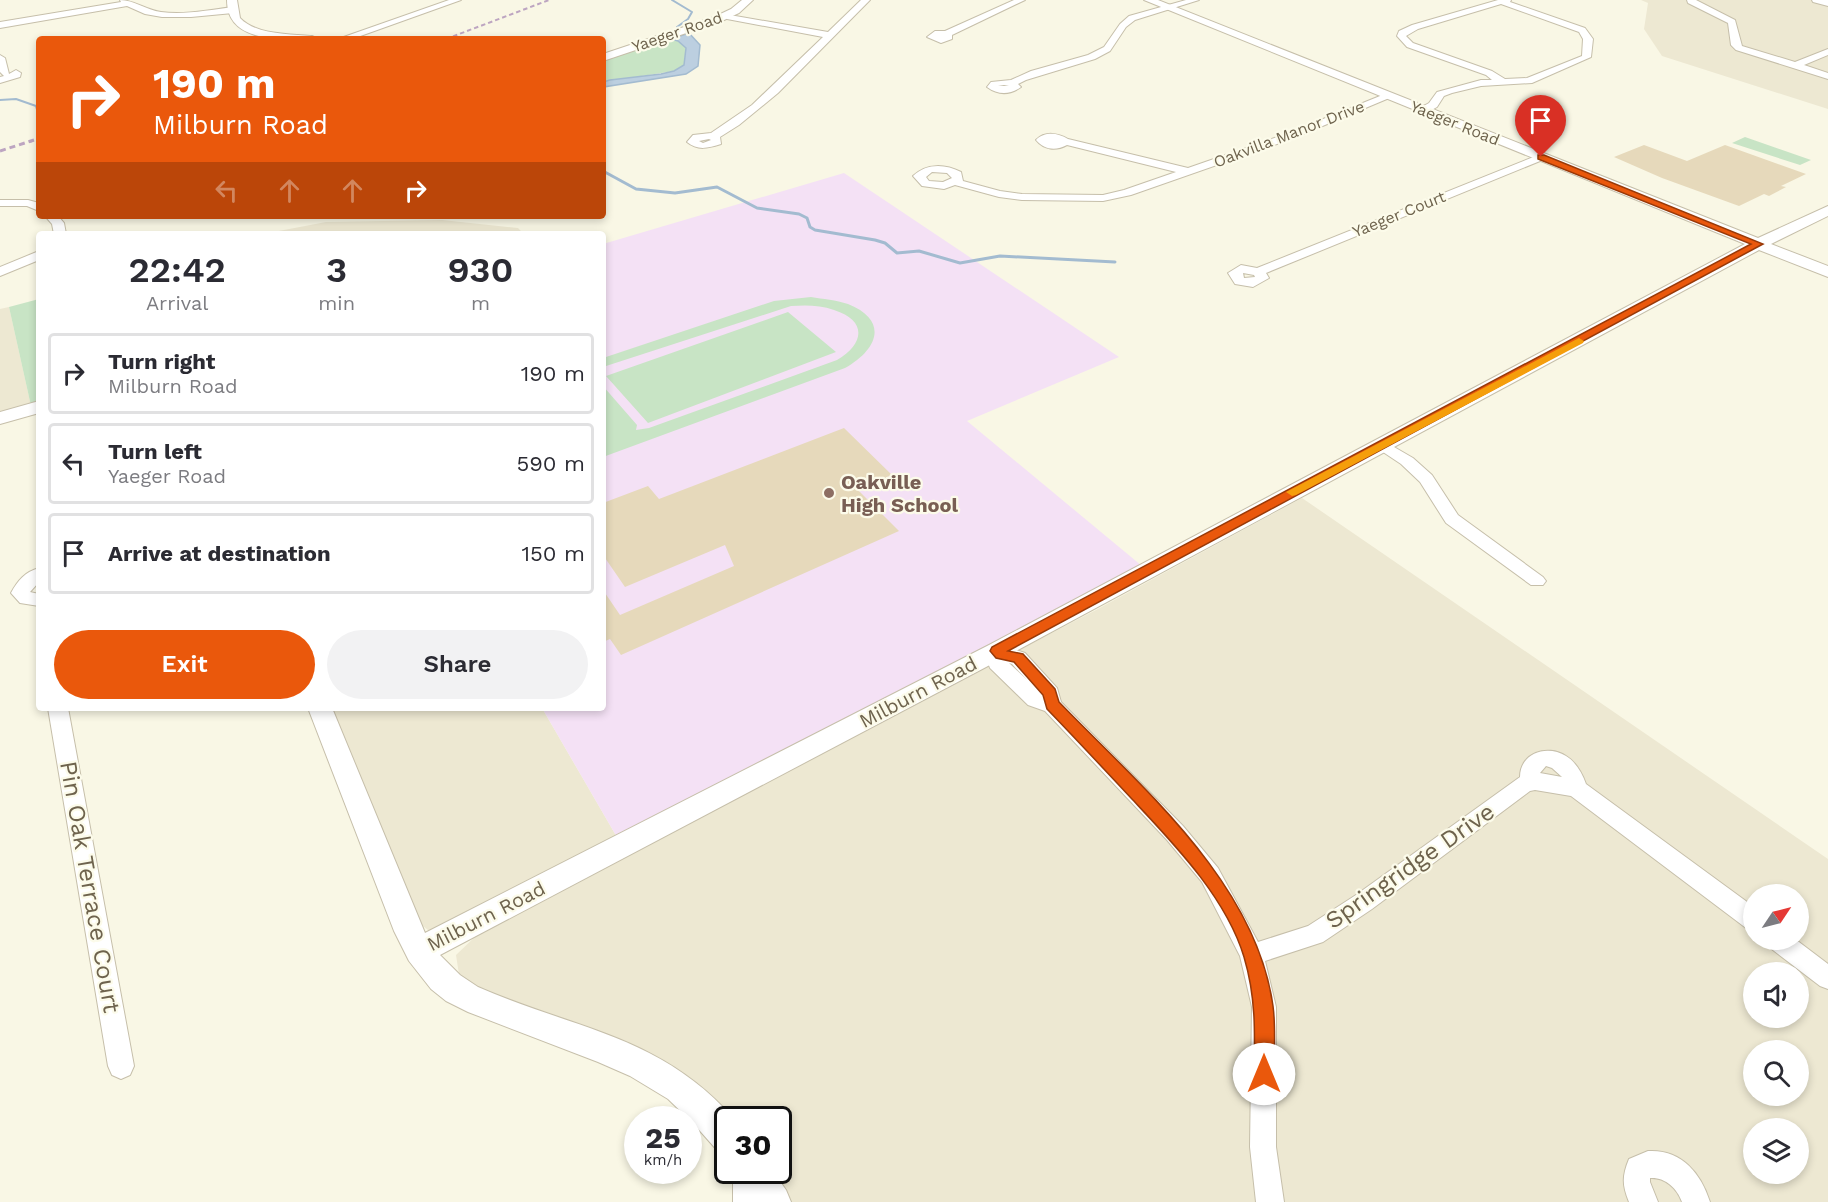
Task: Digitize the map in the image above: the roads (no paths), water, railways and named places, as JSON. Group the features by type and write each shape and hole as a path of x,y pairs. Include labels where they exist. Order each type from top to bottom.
{"street":[{"path":"352,36 457,0"},
{"name":"Yaeger Road","path":"606,57 727,16 748,0"},
{"path":"714,136 758,108 828,35 866,0"},
{"path":"946,34 1021,0"},
{"name":"Yaeger Road","path":"1149,0 1828,272"},
{"path":"1012,83 1039,71 1100,53 1111,44 1123,23 1195,0"},
{"path":"1816,0 1828,3"},
{"path":"0,25 125,1 138,9 158,14 194,14 232,5 237,23 247,28 294,36"},
{"path":"1424,110 1433,105 1440,94 1481,83 1529,81 1581,61 1586,57 1588,39 1582,30 1570,24 1504,1 1415,27 1402,33 1401,36 1410,45 1489,73 1501,81"},
{"path":"1691,1 1731,22 1736,45 1739,48 1828,76"},
{"path":"727,16 828,35"},
{"path":"1794,66 1828,52"},
{"path":"0,58 2,76"},
{"name":"Oakvilla Manor Drive","path":"956,182 1011,195 1103,198 1127,193 1290,136 1389,96"},
{"path":"1065,141 1188,172"},
{"name":"Yaeger Court","path":"1258,272 1541,157"},
{"path":"0,203 28,203 36,206"},
{"name":"Milburn Road","path":"419,951 999,653 1382,444 1759,244 1828,210"},
{"path":"0,272 36,256"},
{"path":"0,418 36,408"},
{"path":"1382,444 1407,461 1426,479 1452,519 1538,581"},
{"path":"36,576 25,583 20,593 26,599 36,600"},
{"path":"999,653 997,663 1035,700 1052,705 1175,833 1210,875 1235,919 1252,955 1264,1006 1263,1147 1270,1202"},
{"name":"Pin Oak Terrace Court","path":"59,711 121,1066"},
{"path":"321,711 381,865 419,951 435,971 457,991 660,1075 691,1097 714,1122"},
{"name":"Springridge Drive","path":"1252,955 1315,934 1364,902 1524,784 1530,783 1553,782 1576,788 1743,913"},
{"path":"1791,950 1828,978"},
{"path":"1644,1202 1639,1193 1636,1175 1639,1169 1653,1163 1662,1165 1682,1176 1690,1186 1696,1202"},
{"path":"750,1202 751,1184"},
{"path":"761,1184 774,1202"}],"water":[{"path":"689,33 700,45 698,66 686,74 606,87 606,81 610,80 661,74 674,71 684,65 686,48 678,41 671,39"}],"waterway":[{"path":"672,0 692,12 688,19 677,27 678,32"},
{"path":"0,100 16,99 36,106"},
{"path":"606,173 636,189 675,193 717,187 757,208 799,214 807,218 810,227 815,230 875,240 885,243 897,253 919,251 960,263 1000,256 1115,262"}],"railway":[{"path":"454,36 549,0"},
{"path":"0,151 34,140"},
{"path":"29,142 36,140"}],"place":[{"name":"Oakville High School","path":"829,493"}]}
